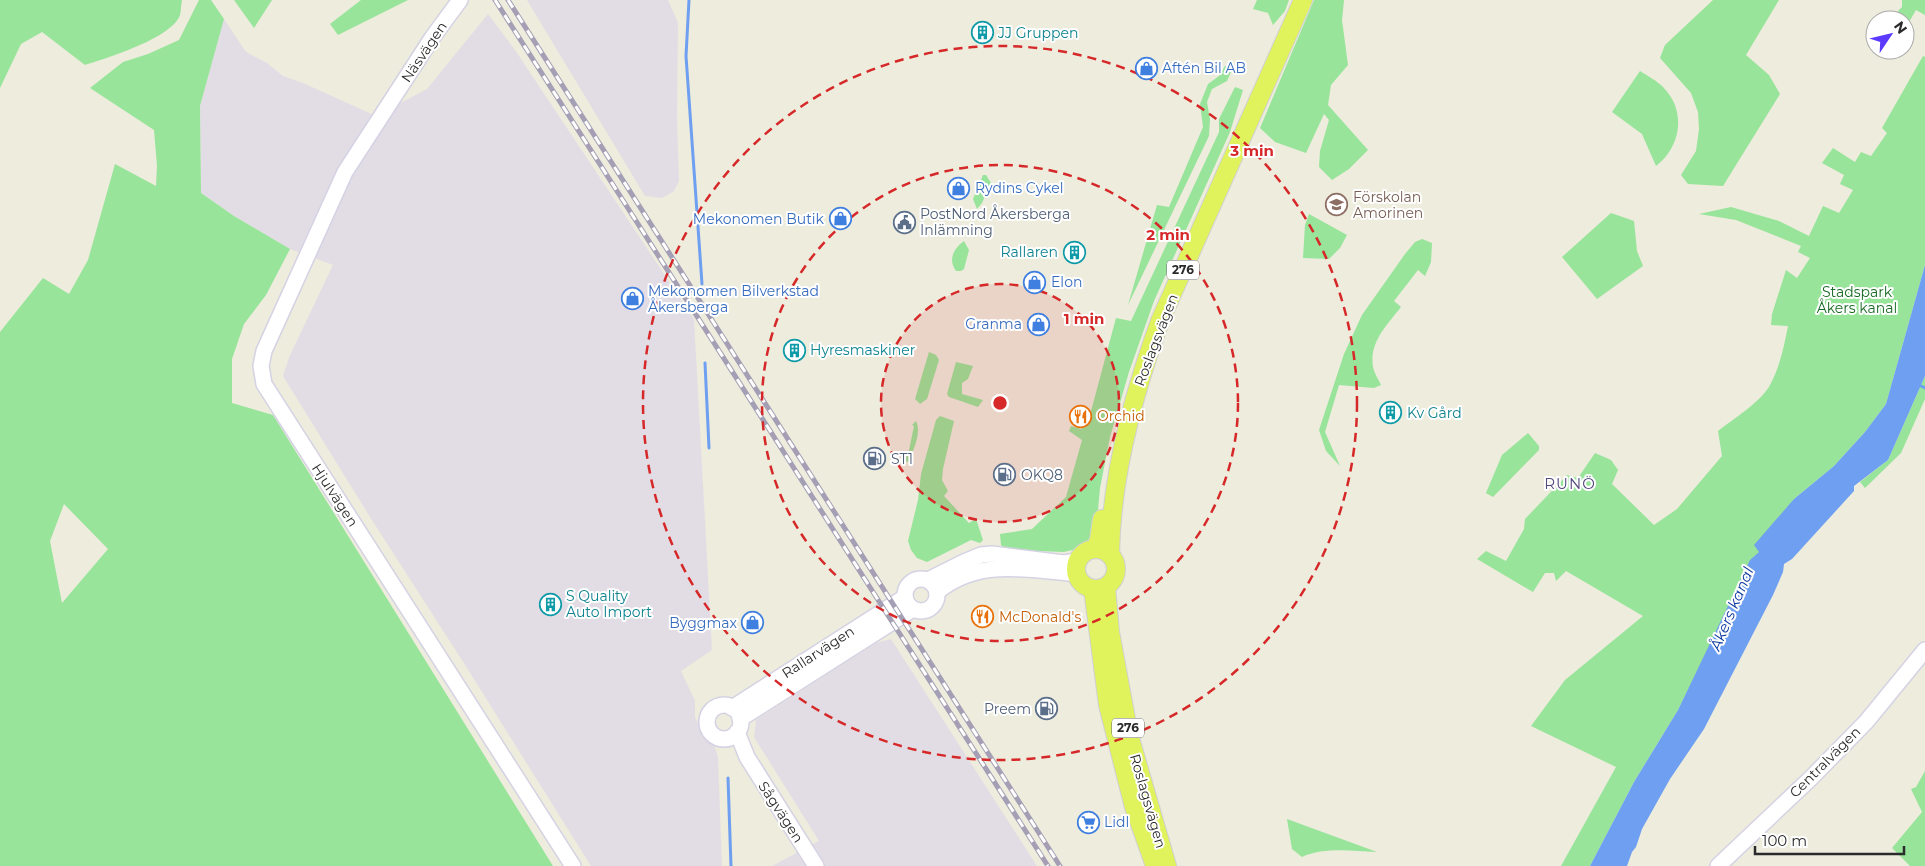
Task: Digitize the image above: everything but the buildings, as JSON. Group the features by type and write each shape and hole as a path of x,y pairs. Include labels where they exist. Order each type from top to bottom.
{"main road":[{"name":"Roslagsvägen","path":"1102,552 1099,540 1117,438 1140,353 1166,286 1294,0"},
{"name":"Roslagsvägen","path":"1102,552 1135,395 1145,361 1160,321 1303,0"},
{"path":"1100,588 1086,587 1080,582 1077,568 1082,555 1088,551 1102,552"},
{"name":"276","path":"1100,588 1114,579 1116,569 1113,559 1102,552"},
{"name":"Roslagsvägen","path":"1100,588 1108,705 1134,807 1155,866"},
{"name":"Roslagsvägen","path":"1100,588 1129,735 1167,866"}],"street":[{"name":"Näsvägen","path":"388,104 460,0"},
{"name":"Hjulvägen","path":"388,104 345,172 264,351 261,366 264,384 573,866"},
{"path":"932,586 981,555 992,554 1064,563 1077,568"},
{"path":"918,578 932,586 936,602 928,609 924,611 909,603 906,588 913,580 918,578"},
{"name":"Rallarvägen","path":"734,724 909,603"},
{"name":"Centralvägen","path":"1718,866 1811,778 1866,722 1925,650"},
{"name":"Sågvägen","path":"734,724 747,757 816,866"}],"shaded area":[{"path":"527,0 668,0 678,23 677,118 679,181 674,191 662,198 645,196"},
{"path":"488,14 515,50 694,319 712,650 681,671 695,701 695,718 715,747 718,757 722,866 591,866 283,376 290,355 333,265 290,249 234,216 201,193 200,106 224,19 246,52 267,63 283,76 376,116 427,89"},
{"path":"891,639 1037,866 772,866 819,841 754,737 756,720 876,643"}],"green space":[{"path":"0,0 182,0 180,15 175,23 165,32 138,46 85,65 42,32 21,44 0,88"},
{"path":"199,0 211,0 224,19 200,106 201,193 234,216 290,249 266,295 244,324 232,359 232,403 273,415 553,866 0,866 0,332 43,278 69,294 88,260 115,164 156,186 157,166 154,130 90,88 123,62 148,54 179,40","holes":["64,504 108,549 62,603 50,541"]},
{"path":"234,0 272,0 254,28"},
{"path":"361,0 408,0 338,35 330,24"},
{"path":"1257,0 1289,0 1285,11 1273,25 1268,13 1253,9"},
{"path":"1314,0 1344,0 1342,20 1348,65 1331,85 1328,105 1368,150 1349,169 1332,180 1319,167 1320,151 1329,120 1324,114 1306,153 1275,142 1260,128"},
{"path":"1713,0 1779,0 1746,55 1769,75 1780,94 1723,186 1688,184 1681,175 1696,151 1699,129 1698,112 1691,93 1660,58 1665,45"},
{"path":"1902,0 1925,0 1925,15 1916,10 1915,12 1915,10 1899,10 1902,7"},
{"name":"Stadspark Åkers kanal","path":"1923,56 1925,57 1925,265 1886,404 1865,432 1834,466 1794,499 1759,552 1678,710 1634,782 1590,866 1561,866 1616,767 1531,726 1565,680 1643,616 1566,571 1556,581 1554,573 1545,573 1533,592 1477,559 1486,551 1506,561 1524,529 1525,519 1567,475 1578,478 1595,453 1611,460 1618,470 1612,484 1654,525 1677,509 1722,456 1718,431 1754,404 1770,385 1779,364 1788,326 1771,325 1772,314 1786,270 1797,278 1810,258 1798,252 1801,246 1736,220 1699,214 1731,207 1779,221 1809,236 1823,206 1839,213 1853,190 1840,184 1844,175 1822,163 1833,148 1855,162 1861,152 1871,156 1887,133 1882,128"},
{"path":"1234,65 1227,81 1212,89 1207,102 1210,119 1209,136 1128,305 1157,205 1169,207 1203,127 1200,104 1208,84 1219,76 1225,66"},
{"path":"1640,71 1663,87 1676,107 1678,118 1676,139 1671,149 1656,166 1642,134 1612,112"},
{"path":"1235,87 1243,90 1230,132 1154,301 1129,372 1110,437 1100,488 1096,531 1089,546 1064,552 1007,550 1001,545 1000,534 1032,529 1066,497 1082,440 1069,431 1071,426 1081,429 1087,426 1116,318 1131,321 1219,132 1219,119"},
{"path":"983,175 986,175 991,183 982,203 977,209 973,199"},
{"path":"1611,213 1634,221 1637,251 1643,266 1597,299 1562,257"},
{"path":"1309,214 1347,235 1340,248 1329,259 1303,258 1305,225"},
{"path":"1422,239 1432,243 1431,262 1425,276 1418,270 1394,301 1401,307 1376,342 1372,358 1373,367 1381,385 1374,388 1339,385 1325,432 1340,466 1326,451 1319,430 1344,354 1362,315 1405,254 1415,242"},
{"path":"964,241 969,250 964,269 956,271 952,263 953,255"},
{"path":"929,352 936,355 939,360 927,399 920,404 915,399"},
{"path":"956,362 973,366 968,379 962,383 962,394 983,400 978,407 949,397 947,394"},
{"path":"1925,376 1925,399 1901,453 1865,488 1860,482 1888,460"},
{"path":"940,416 954,421 943,469 942,480 948,491 944,496 969,523 976,519 983,540 980,543 971,540 927,562 917,558 911,550 908,541 918,500 921,474 936,420"},
{"path":"916,421 918,431 915,447 909,462 903,461 908,455 914,426 912,425"},
{"path":"1528,433 1539,446 1539,450 1493,497 1486,493 1502,455"},
{"path":"1925,771 1925,866 1910,866 1892,848 1922,812 1911,789 1916,787"},
{"path":"1287,819 1377,852 1329,851 1302,857 1292,849"}],"water":[{"name":"Åkers kanal","path":"1925,265 1925,376 1888,460 1854,486 1854,491 1792,559 1784,564 1783,572 1773,595 1704,729 1670,779 1642,829 1627,866 1590,866 1634,782 1678,710 1750,560 1759,552 1754,545 1794,499 1834,466 1865,432 1886,404"}],"waterway":[{"path":"689,0 686,56 702,284"},
{"path":"705,363 709,448"},
{"path":"1921,386 1925,388"},
{"path":"728,778 731,866"}],"railway":[{"path":"495,0 1048,866"},
{"path":"508,0 1060,866"}],"place":[{"name":"JJ Gruppen","path":"982,33"},
{"name":"Aftén Bil AB","path":"1146,68"},
{"name":"Rydins Cykel","path":"959,188"},
{"name":"Förskolan Amorinen","path":"1337,205"},
{"name":"Mekonomen Butik","path":"840,219"},
{"name":"PostNord Åkersberga Inlämning","path":"904,222"},
{"name":"Rallaren","path":"1074,252"},
{"name":"Elon","path":"1035,282"},
{"name":"Mekonomen Bilverkstad Åkersberga","path":"632,299"},
{"name":"Granma","path":"1038,324"},
{"name":"Hyresmaskiner","path":"794,350"},
{"name":"Kv Gård","path":"1391,413"},
{"name":"Orchid","path":"1081,416"},
{"name":"ST1","path":"875,459"},
{"name":"OKQ8","path":"1005,475"},
{"name":"S Quality Auto Import","path":"550,604"},
{"name":"McDonald's","path":"983,617"},
{"name":"Byggmax","path":"753,623"},
{"name":"Preem","path":"1047,709"},
{"name":"Lidl","path":"1088,822"}],"district":[{"name":"RUNÖ","path":"1570,484"}]}
